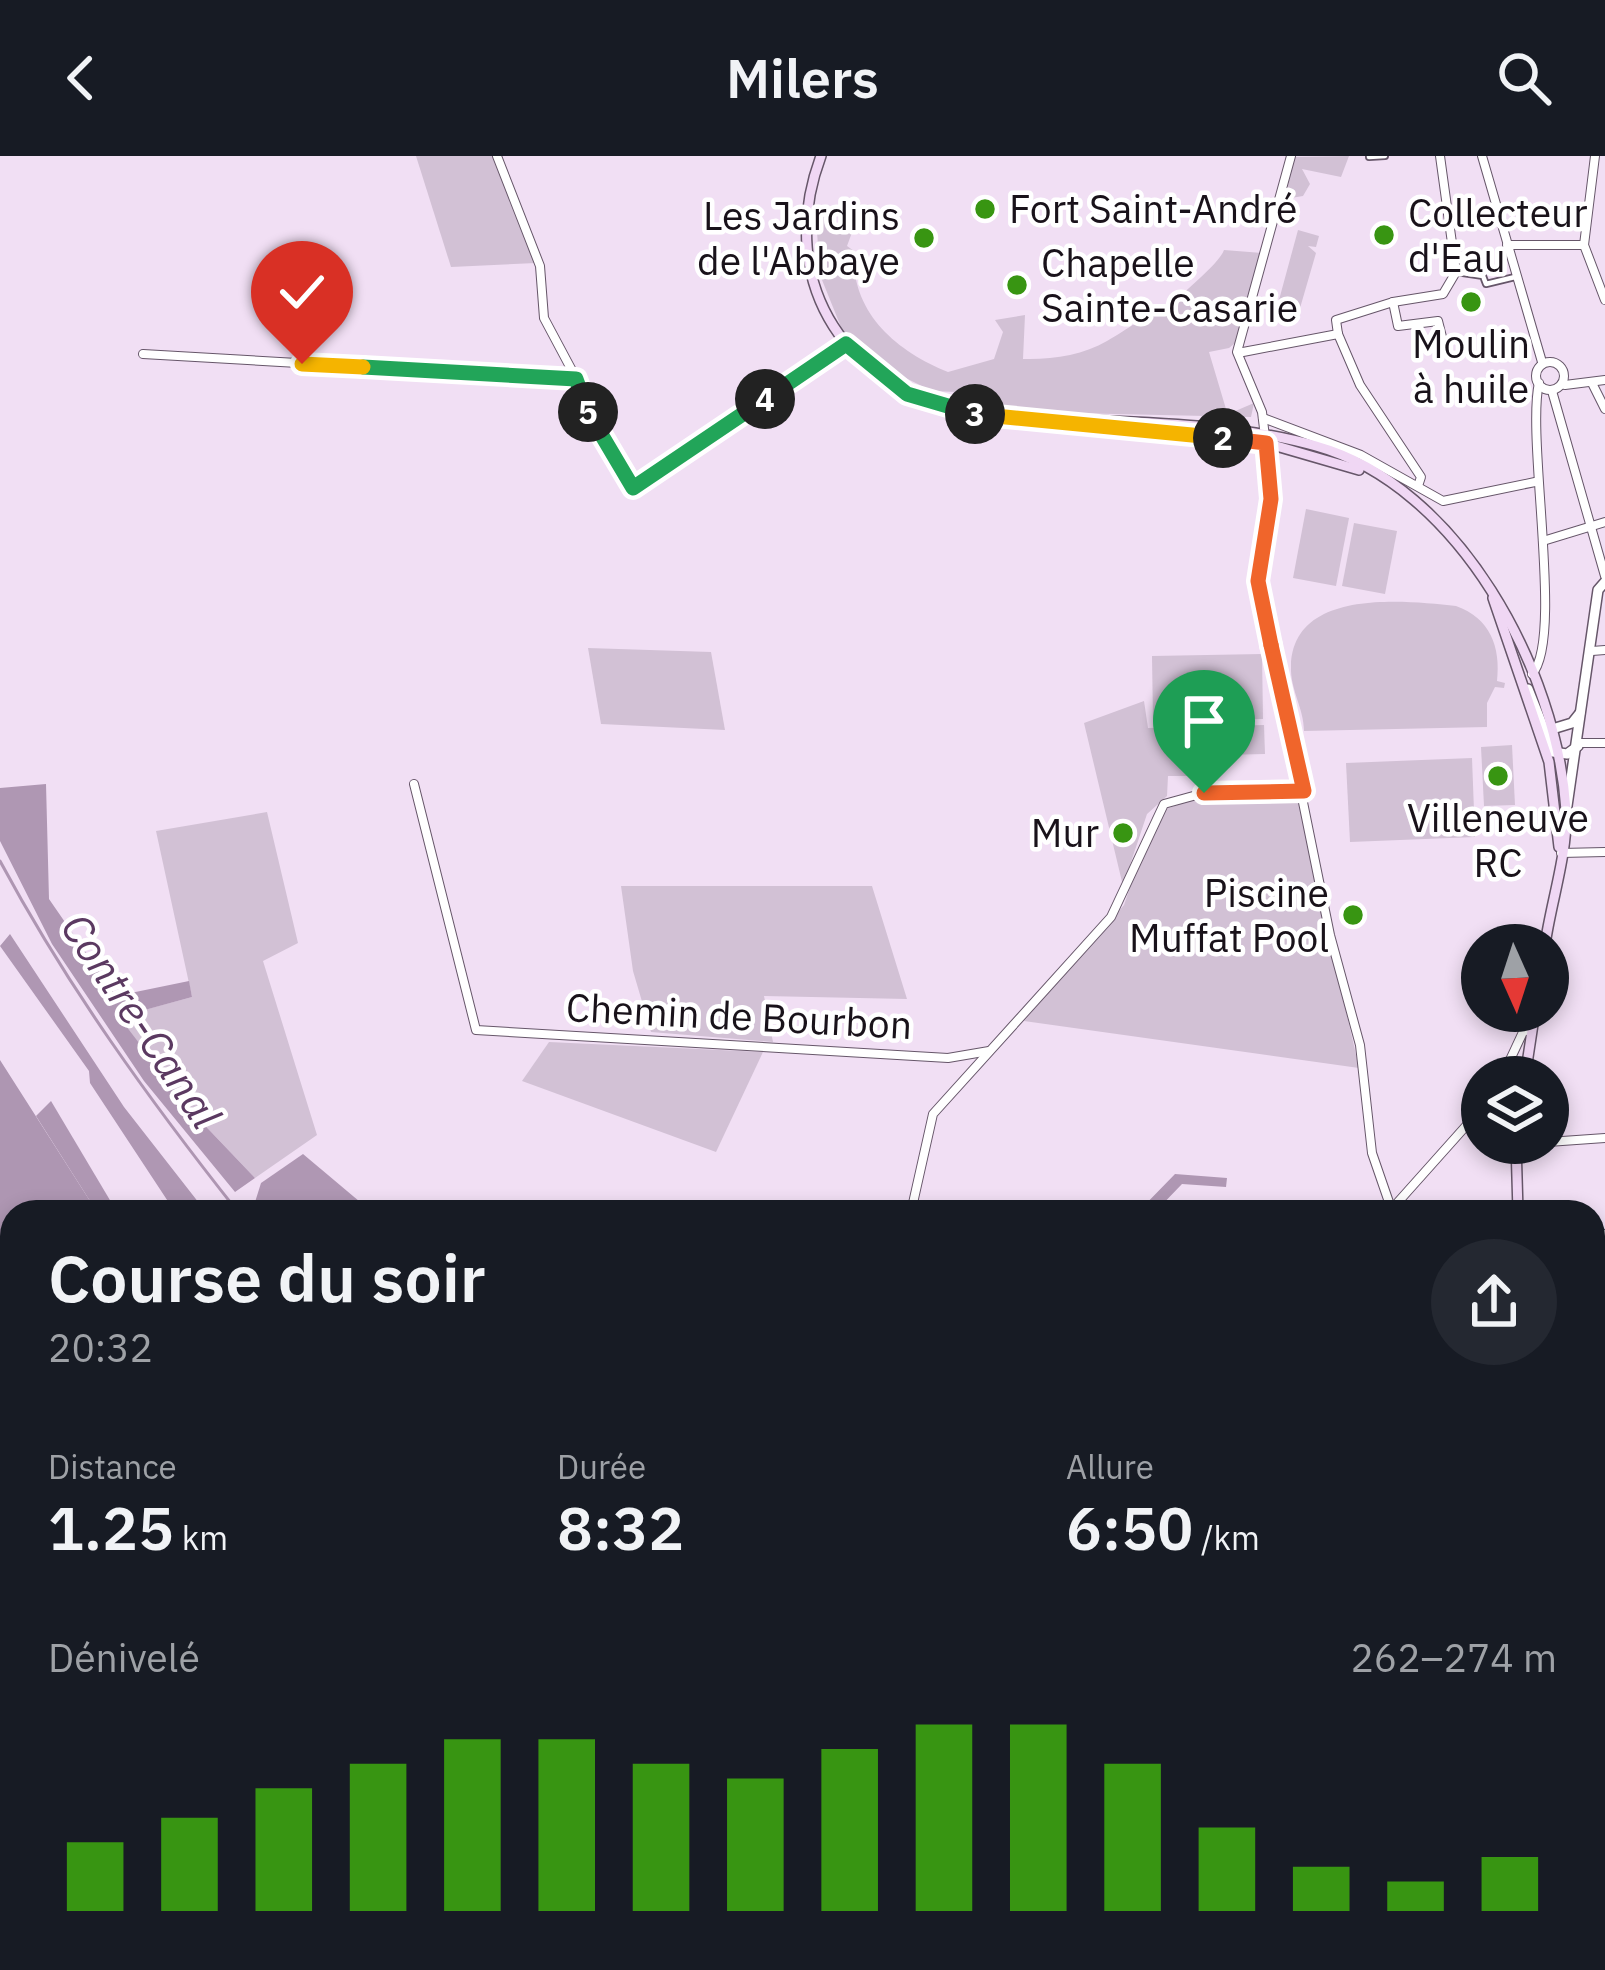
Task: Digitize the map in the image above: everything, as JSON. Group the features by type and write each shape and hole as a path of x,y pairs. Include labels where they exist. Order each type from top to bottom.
{"main road":[{"path":"821,156 809,196 808,256 825,310 846,344 890,384 939,407 1266,439 1343,455 1435,519 1473,560 1506,610 1546,736 1559,853"},
{"path":"1473,560 1556,753 1566,811 1548,924"},
{"path":"1517,1164 1518,1200"}],"street":[{"path":"497,156 540,266 544,317 601,438 633,488 846,344"},
{"path":"1291,156 1237,352 1263,418 1266,439 1271,499 1258,581 1330,935 1355,1020 1372,1153 1387,1200"},
{"path":"1370,157 1385,156"},
{"path":"1418,486 1421,477 1360,385 1336,320 1394,302 1443,294 1456,272 1440,156"},
{"path":"1482,156 1528,324 1542,362 1558,368 1565,385"},
{"path":"1595,156 1584,245 1605,300"},
{"path":"1589,187 1605,188"},
{"path":"1507,245 1584,245"},
{"path":"1456,272 1483,276 1486,284 1515,277"},
{"path":"1394,302 1398,326 1438,321 1442,337"},
{"path":"1243,352 1338,334"},
{"path":"143,354 576,379"},
{"path":"1530,675 1541,655 1543,541 1535,482 1541,463 1535,407 1536,371 1542,362"},
{"path":"1552,391 1605,380"},
{"path":"1539,382 1552,391 1605,579 1598,590 1566,811"},
{"path":"1592,383 1605,410"},
{"path":"1263,418 1361,455 1443,501 1535,482"},
{"path":"1543,541 1605,522"},
{"path":"1592,651 1605,650"},
{"path":"1546,736 1572,723 1583,708"},
{"path":"1556,753 1605,743"},
{"name":"Chemin de Bourbon","path":"414,784 476,1030 948,1058 989,1051"},
{"path":"914,1200 933,1114 1111,917 1163,804 1204,793 1304,791"},
{"path":"1559,853 1605,852"},
{"path":"1399,1200 1461,1131"},
{"path":"1569,1141 1605,1138"}],"shaded area":[{"path":"416,156 493,156 536,263 451,267"},
{"path":"1349,156 1341,177 1302,169 1310,184 1303,196 1285,199 1294,157"},
{"path":"826,216 832,230 854,227 847,246 854,251 860,292 880,326 910,353 948,372 994,359 1003,332 995,320 1025,315 1023,359 1077,353 1167,311 1224,250 1262,253 1240,339 1229,348 1209,352 1226,409 1233,412 1254,403 1251,417 1070,413 1006,406 981,393 932,391 875,363 843,332 820,275 816,217"},
{"path":"1298,230 1319,236 1316,247 1308,246 1316,253 1298,315 1276,311"},
{"path":"1306,509 1349,518 1336,586 1293,578"},
{"path":"1354,523 1397,531 1385,594 1342,586"},
{"path":"1354,605 1456,606 1477,618 1491,635 1497,681 1505,683 1504,688 1495,687 1487,703 1487,727 1304,731 1291,666 1296,641 1310,623"},
{"path":"588,648 711,652 725,730 601,724"},
{"path":"1262,654 1263,719 1153,721 1152,656"},
{"path":"1144,701 1148,728 1219,726 1219,776 1168,776 1167,796 1147,814 1123,886 1084,723"},
{"path":"1264,725 1265,754 1223,755 1223,726"},
{"name":"Villeneuve RC","path":"1512,745 1515,805 1484,806 1481,747"},
{"path":"1472,758 1475,837 1350,842 1346,763"},
{"path":"46,784 49,899 116,996 189,981 192,997 119,1017 193,1113 255,1178 235,1192 144,1081 52,944 0,841 0,788"},
{"path":"1286,797 1299,803 1359,1068 1024,1021 1124,905 1149,831 1166,809 1192,800"},
{"path":"267,812 298,943 263,961 317,1135 255,1178 193,1113 118,1017 192,997 156,831"},
{"path":"621,886 872,886 907,999 764,996 773,1042 651,1032 633,971"},
{"path":"10,934 124,1107 197,1200 167,1200 90,1083 89,1071 0,946"},
{"path":"549,1042 763,1052 716,1152 522,1081"},
{"path":"0,1060 89,1200 0,1200"},
{"path":"51,1101 110,1200 89,1200 36,1116"},
{"path":"303,1154 358,1200 256,1200 261,1183"},
{"path":"1175,1174 1227,1178 1226,1187 1182,1184 1167,1200 1150,1200"}],"waterway":[{"name":"Contre-Canal","path":"0,861 111,1042 229,1200"}],"place":[{"name":"Fort Saint-André","path":"985,209"},
{"name":"Collecteur d'Eau","path":"1384,235"},
{"name":"Les Jardins de l'Abbaye","path":"924,238"},
{"name":"Chapelle Sainte-Casarie","path":"1017,285"},
{"name":"Moulin à huile","path":"1471,302"},
{"name":"Villeneuve RC","path":"1498,776"},
{"name":"Mur","path":"1123,833"},
{"name":"Piscine Muffat Pool","path":"1353,915"}],"route":[{"path":"302,364 576,379 601,438 633,488 658,476 846,344 890,384 939,407 1266,443 1271,499 1258,581 1304,791 1204,793"}]}
